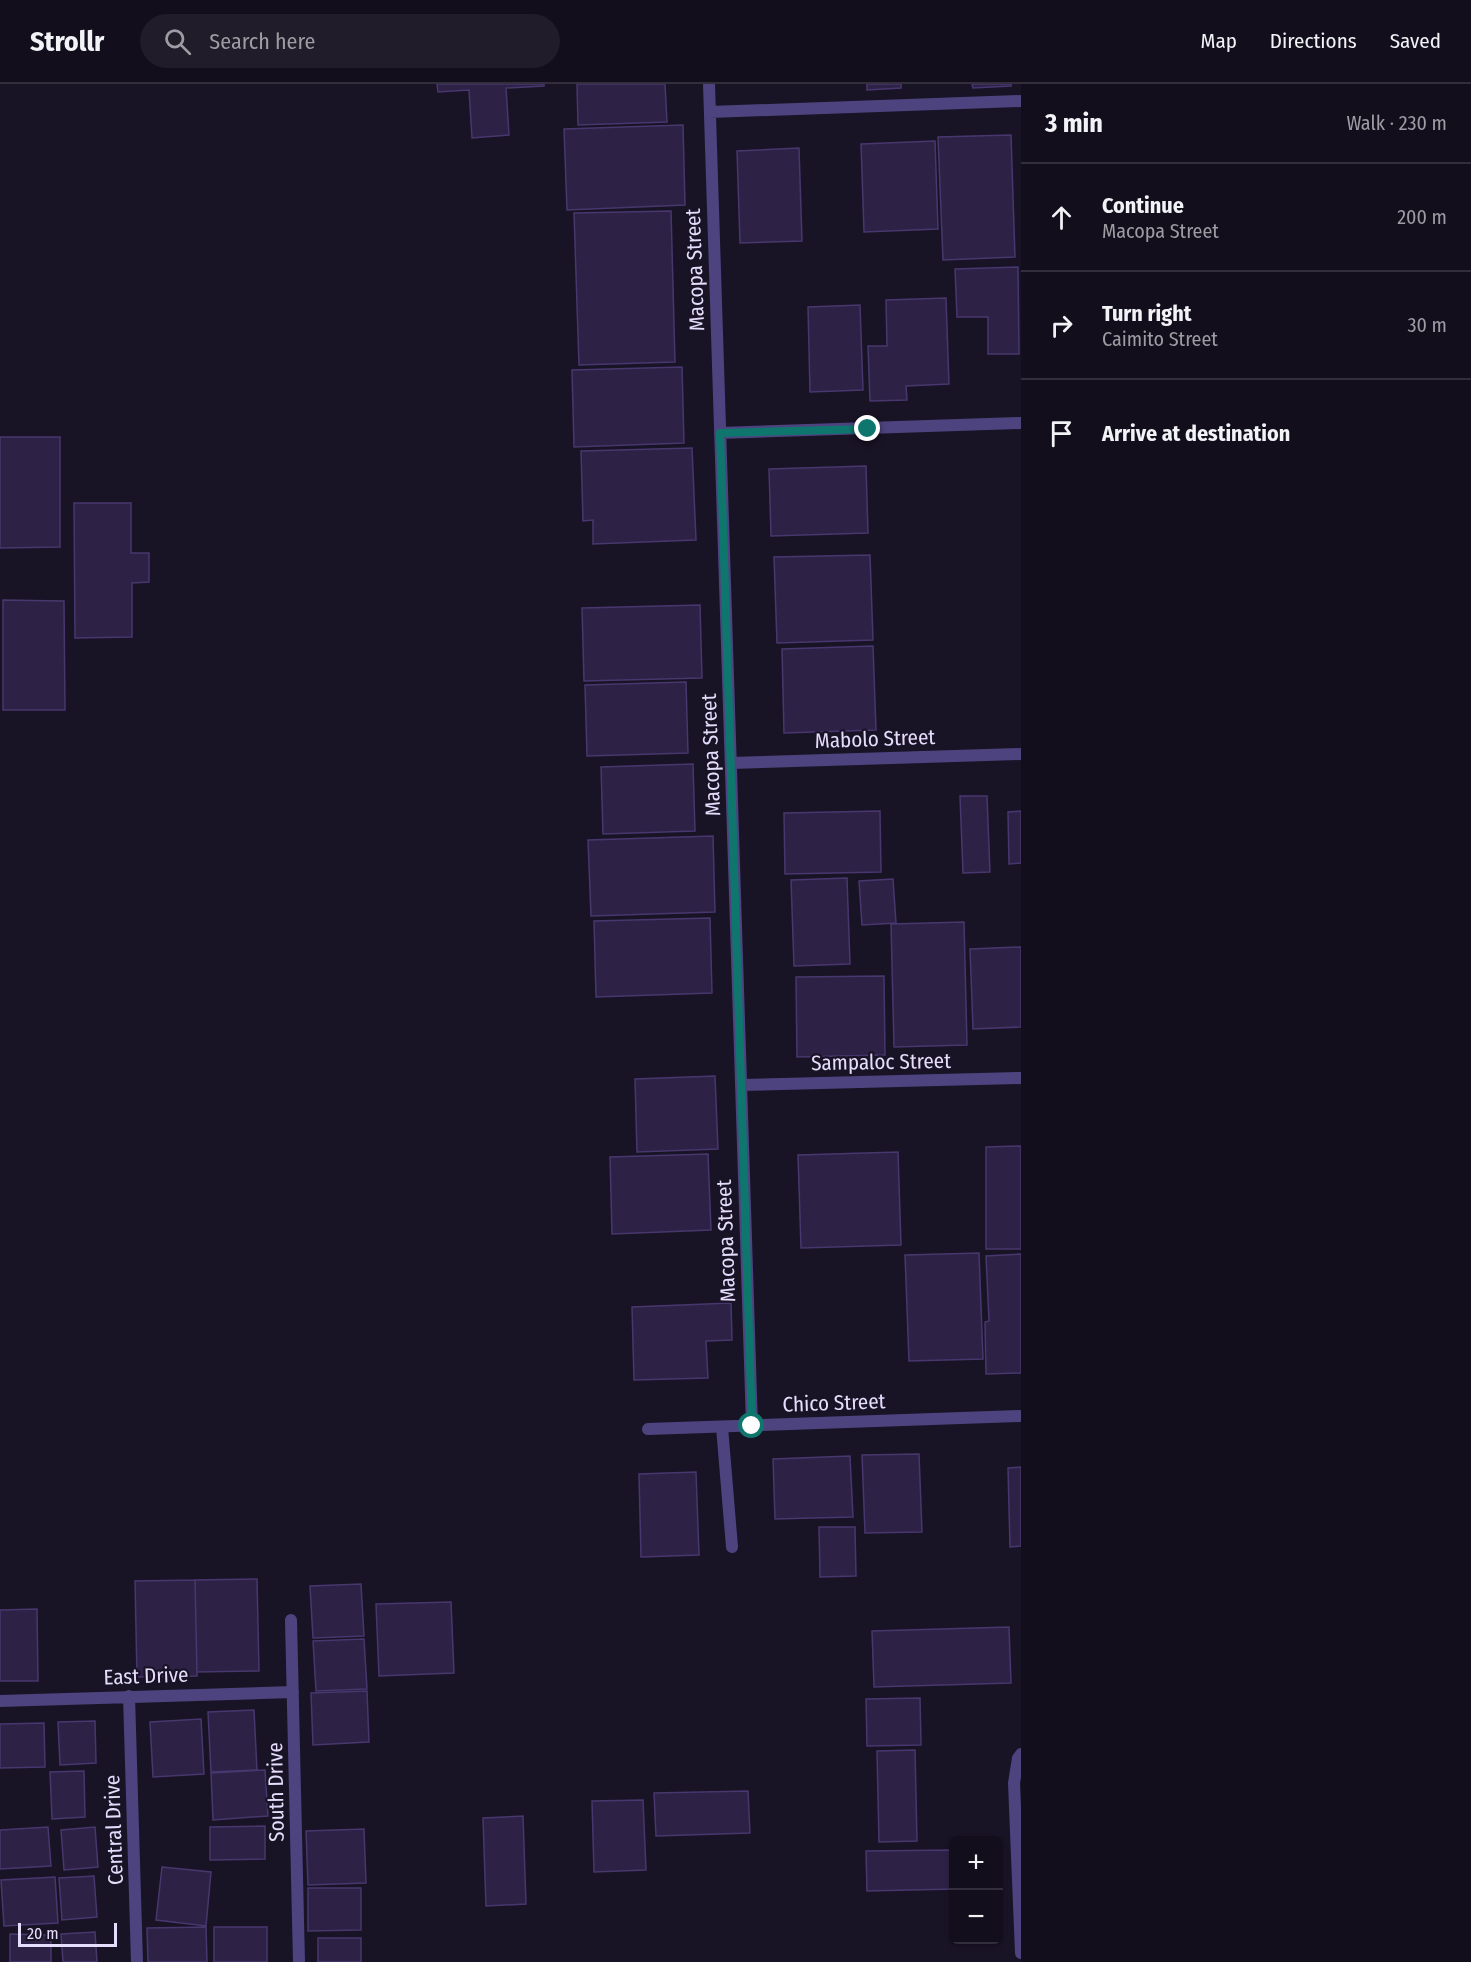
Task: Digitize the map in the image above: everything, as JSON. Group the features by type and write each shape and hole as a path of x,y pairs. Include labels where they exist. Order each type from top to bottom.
{"street":[{"name":"Macopa Street","path":"709,84 752,1426"},
{"path":"710,112 1021,100"},
{"path":"720,433 1021,423"},
{"name":"Mabolo Street","path":"731,763 1021,754"},
{"name":"Sampaloc Street","path":"741,1085 1021,1078"},
{"name":"Chico Street","path":"648,1429 1021,1416"},
{"path":"722,1427 732,1547"},
{"name":"South Drive","path":"291,1620 299,1962"},
{"name":"East Drive","path":"0,1701 293,1692"},
{"name":"Central Drive","path":"129,1696 137,1962"},
{"path":"1021,1754 1018,1758 1014,1783 1021,1953"}],"building":[{"path":"437,84 544,84 544,86 506,88 509,135 472,138 469,90 438,92"},
{"path":"577,84 665,84 667,122 578,125"},
{"path":"867,84 901,84 901,88 867,90"},
{"path":"972,84 1011,84 1011,86 973,88"},
{"path":"683,125 685,205 567,210 564,129"},
{"path":"1011,135 1015,257 943,260 938,137"},
{"path":"935,141 938,229 864,232 861,144"},
{"path":"799,148 802,241 740,243 737,151"},
{"path":"671,211 675,362 579,365 574,213"},
{"path":"1018,267 1019,354 988,354 988,317 957,317 955,269"},
{"path":"946,298 949,384 906,386 907,400 870,401 868,346 887,346 886,300"},
{"path":"860,305 863,390 810,392 808,307"},
{"path":"682,367 684,443 574,447 572,370"},
{"path":"0,437 60,437 60,547 0,548"},
{"path":"692,448 696,540 593,544 593,520 583,521 581,451"},
{"path":"866,466 868,533 771,536 769,469"},
{"path":"74,503 131,503 131,553 149,553 149,582 132,583 132,637 75,638"},
{"path":"870,555 873,640 777,643 774,557"},
{"path":"3,600 64,601 65,710 3,710"},
{"path":"700,605 702,678 584,681 582,608"},
{"path":"873,646 876,730 784,733 782,649"},
{"path":"686,682 688,753 587,756 585,685"},
{"path":"693,764 695,831 603,834 601,767"},
{"path":"960,796 987,796 990,872 963,873"},
{"path":"880,811 881,872 785,874 784,813"},
{"path":"1021,811 1021,863 1009,864 1008,812"},
{"path":"713,836 715,912 591,916 588,840"},
{"path":"847,878 850,964 794,966 791,880"},
{"path":"893,879 896,923 862,925 859,881"},
{"path":"710,918 712,993 596,997 594,921"},
{"path":"964,922 967,1045 894,1047 891,924"},
{"path":"1021,947 1021,1027 973,1029 970,949"},
{"path":"884,976 885,1055 797,1057 796,977"},
{"path":"715,1076 718,1149 637,1152 635,1079"},
{"path":"1021,1146 1021,1249 986,1249 986,1147"},
{"path":"898,1152 901,1245 801,1248 798,1155"},
{"path":"708,1154 711,1230 612,1234 610,1157"},
{"path":"979,1253 983,1359 909,1361 905,1255"},
{"path":"1021,1254 1021,1373 986,1374 985,1322 989,1321 986,1256"},
{"path":"731,1303 732,1340 706,1341 708,1378 634,1380 632,1307"},
{"path":"919,1454 922,1532 865,1533 862,1455"},
{"path":"850,1456 853,1517 775,1519 773,1459"},
{"path":"1021,1467 1021,1546 1010,1547 1008,1468"},
{"path":"696,1472 699,1555 641,1557 639,1474"},
{"path":"819,1527 855,1527 856,1576 820,1577"},
{"path":"257,1579 259,1671 197,1672 195,1580"},
{"path":"195,1580 197,1676 137,1677 135,1581"},
{"path":"361,1584 364,1636 313,1638 310,1586"},
{"path":"451,1602 454,1673 379,1676 376,1604"},
{"path":"37,1609 38,1681 0,1681 0,1610"},
{"path":"1009,1627 1011,1683 874,1687 872,1631"},
{"path":"364,1639 367,1689 316,1691 313,1641"},
{"path":"367,1691 369,1742 313,1745 311,1693"},
{"path":"920,1698 921,1745 867,1746 866,1699"},
{"path":"254,1710 257,1770 211,1772 208,1712"},
{"path":"201,1719 204,1774 153,1777 150,1722"},
{"path":"95,1721 96,1763 60,1765 58,1722"},
{"path":"44,1723 45,1767 0,1768 0,1724"},
{"path":"915,1750 917,1841 879,1842 877,1751"},
{"path":"265,1770 268,1816 213,1820 211,1773"},
{"path":"84,1771 85,1817 52,1819 50,1772"},
{"path":"748,1791 750,1833 656,1836 654,1793"},
{"path":"643,1800 646,1870 594,1872 592,1801"},
{"path":"523,1816 526,1904 486,1906 483,1818"},
{"path":"265,1826 265,1859 210,1860 210,1827"},
{"path":"48,1827 51,1866 0,1869 0,1830"},
{"path":"95,1827 98,1867 64,1870 61,1830"},
{"path":"364,1829 366,1883 308,1885 306,1831"},
{"path":"949,1850 949,1889 867,1891 866,1851"},
{"path":"162,1867 211,1872 206,1926 156,1920"},
{"path":"94,1876 97,1917 62,1920 59,1878"},
{"path":"55,1877 58,1923 4,1926 1,1880"},
{"path":"308,1888 361,1888 361,1930 308,1931"},
{"path":"206,1927 207,1962 148,1962 147,1928"},
{"path":"214,1927 267,1927 267,1962 214,1962"},
{"path":"95,1932 97,1962 63,1962 61,1934"},
{"path":"10,1934 51,1935 51,1962 10,1962"},
{"path":"318,1938 361,1938 361,1962 318,1962"}],"route":[{"path":"752,1426 720,433 868,429"}]}
